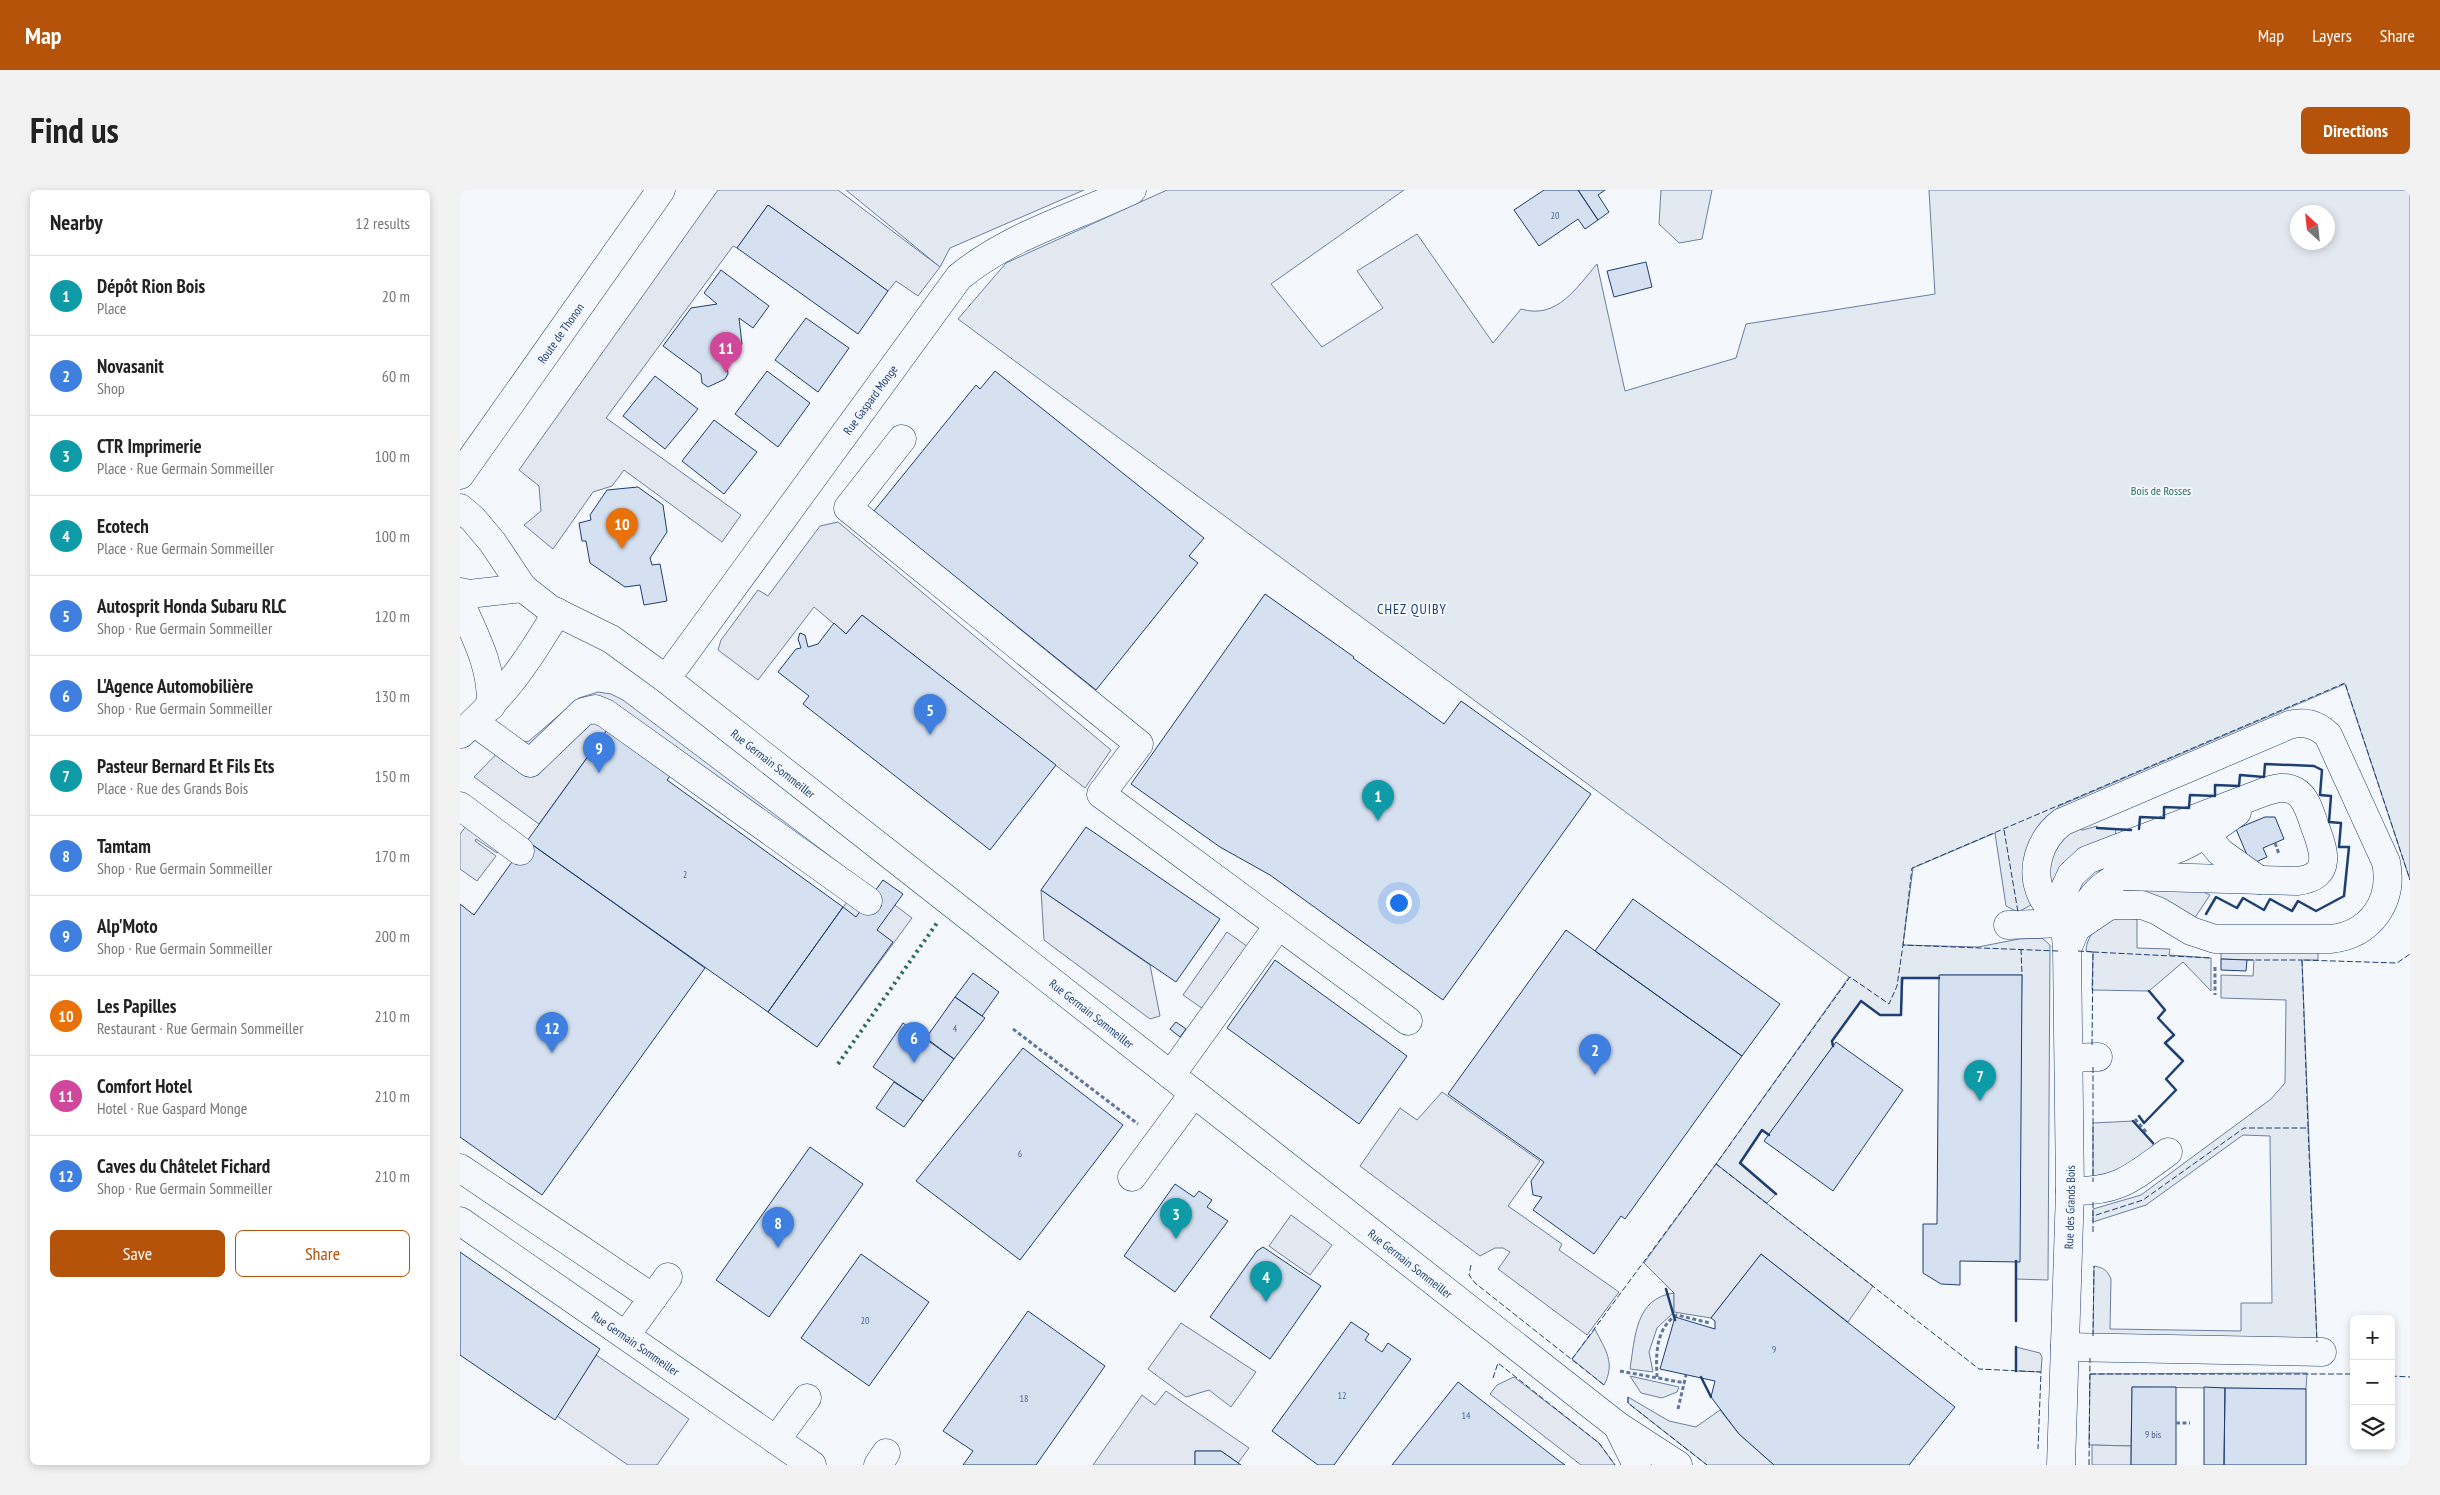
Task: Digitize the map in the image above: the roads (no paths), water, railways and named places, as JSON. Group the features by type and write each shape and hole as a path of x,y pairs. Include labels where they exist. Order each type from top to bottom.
{"street":[{"name":"Route de Thonon","path":"460,475 661,190"},
{"name":"Rue Gaspard Monge","path":"666,679 959,277 988,256 1021,237 1132,190"},
{"path":"902,439 848,508 1138,744 1101,794 1408,1021"},
{"name":"Rue Germain Sommeiller","path":"460,508 494,543 523,588 557,612 611,639 666,679 1618,1426 1678,1465"},
{"path":"460,592 469,594 523,588"},
{"path":"460,602 487,663 490,676 475,721"},
{"path":"475,721 529,660 557,612"},
{"path":"475,721 530,763 583,712 596,709 605,713 868,901"},
{"path":"2008,925 2069,934 2100,911 2115,905 2124,904 2149,906 2191,931 2215,939 2330,939 2347,936 2369,924 2381,908 2388,892 2389,874 2386,862 2328,734 2306,722 2289,725 2062,822 2048,834 2042,844 2038,861 2037,879 2042,897 2069,934"},
{"path":"2069,934 2090,898 2109,881 2122,876 2305,880 2318,872 2324,855 2307,806 2301,796 2286,788 2264,792 2087,860"},
{"path":"2087,860 2148,858 2187,846 2206,835 2264,792"},
{"path":"460,806 520,851"},
{"path":"2206,835 2220,852 2260,880"},
{"name":"Rue des Grands Bois","path":"2061,1465 2070,1191 2069,934 2065,888 2071,875 2087,860"},
{"path":"1171,1075 1278,926"},
{"path":"2070,1058 2098,1057"},
{"path":"1132,1177 1194,1094"},
{"path":"2070,1191 2093,1192 2118,1186 2160,1145"},
{"path":"460,1168 660,1287 626,1335"},
{"name":"Rue Germain Sommeiller","path":"460,1221 812,1465"},
{"path":"2064,1347 2322,1352"},
{"path":"776,1440 807,1398"},
{"name":"Rue Germain Sommeiller","path":"1618,1426 1637,1465"}],"place":[{"name":"Comfort Hotel","path":"726,373"},
{"name":"Les Papilles","path":"622,549"},
{"name":"Autosprit Honda Subaru RLC","path":"930,735"},
{"name":"Alp'Moto","path":"599,773"},
{"name":"Dépôt Rion Bois","path":"1378,821"},
{"name":"Caves du Châtelet Fichard","path":"552,1053"},
{"name":"L'Agence Automobilière","path":"914,1063"},
{"name":"Novasanit","path":"1595,1075"},
{"name":"Pasteur Bernard Et Fils Ets","path":"1980,1101"},
{"name":"CTR Imprimerie","path":"1176,1239"},
{"name":"Tamtam","path":"778,1248"},
{"name":"Ecotech","path":"1266,1302"}],"district":[{"name":"CHEZ QUIBY","path":"1412,609"}],"park label":[{"name":"Bois de Rosses","path":"2161,490"}]}
